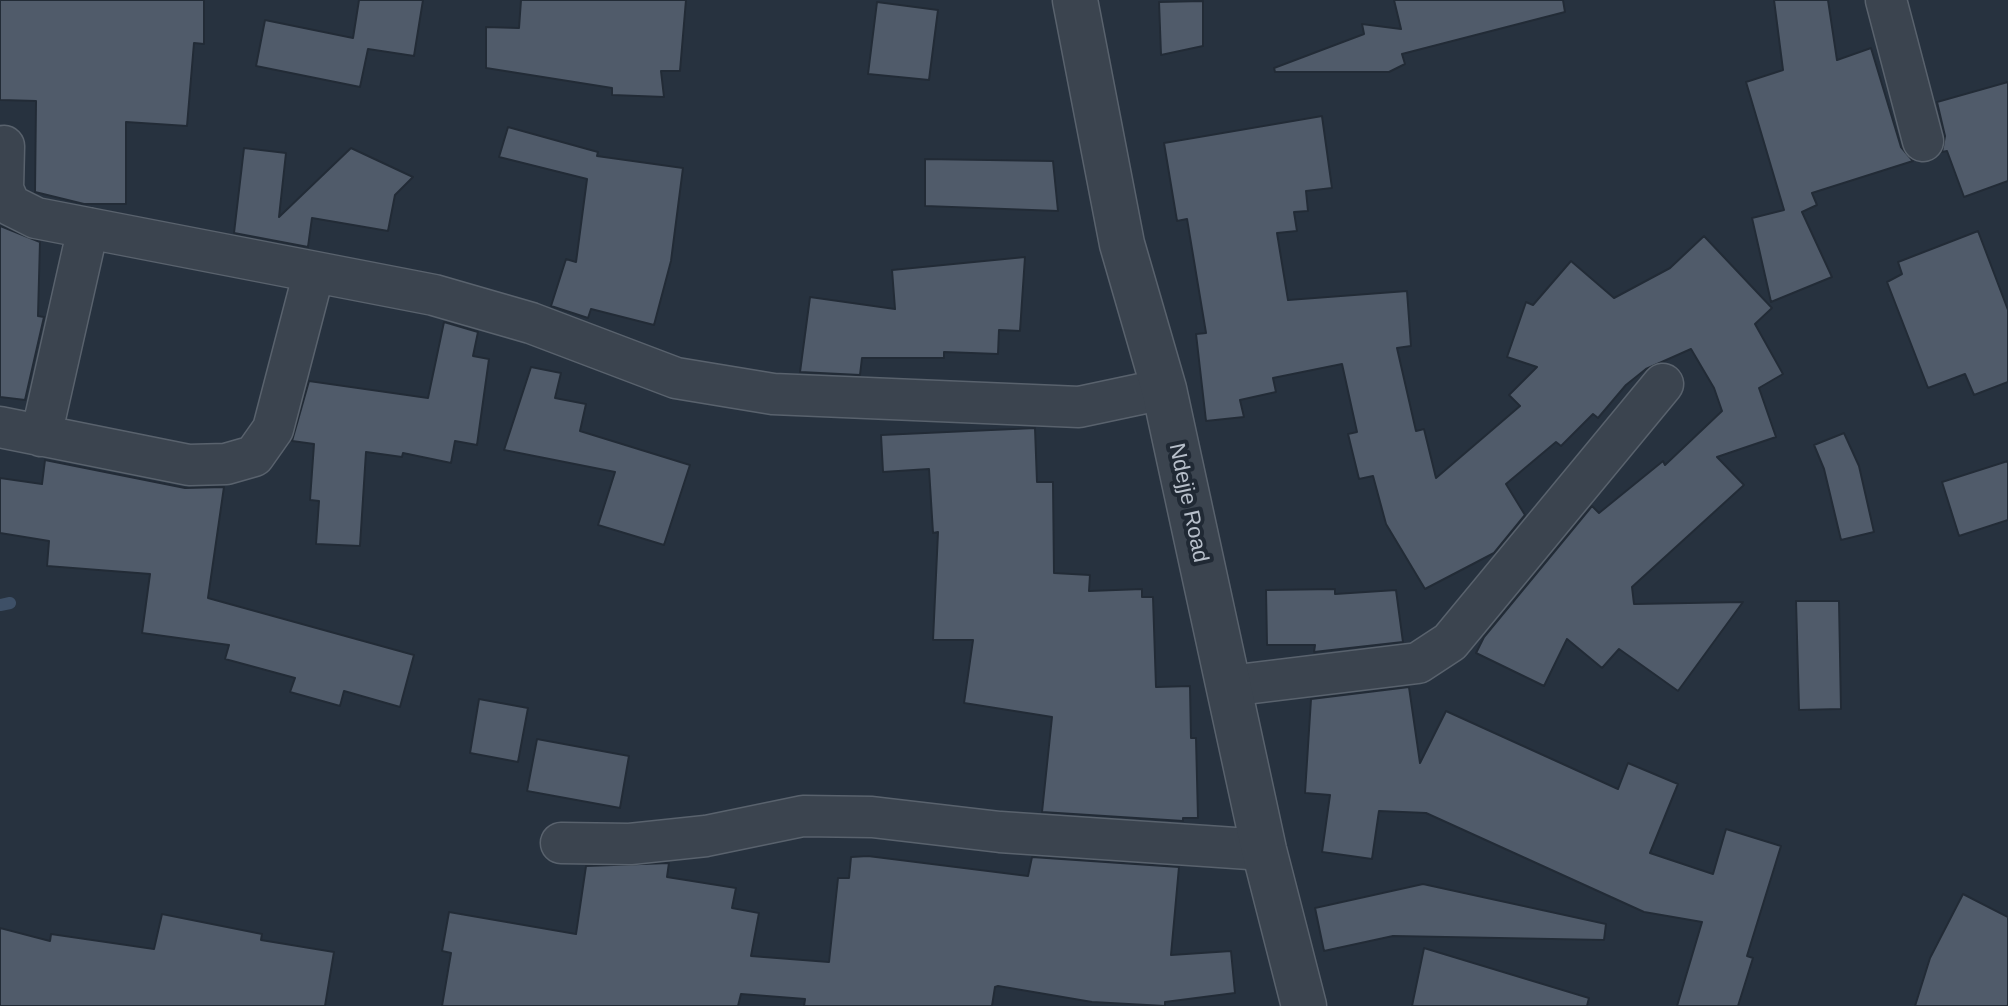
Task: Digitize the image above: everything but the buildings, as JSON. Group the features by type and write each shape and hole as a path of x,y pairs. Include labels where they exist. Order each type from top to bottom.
{"street":[{"name":"Ndejje Road","path":"1075,0 1122,244 1164,389 1264,850 1304,1006"},
{"path":"1886,0 1923,141"},
{"path":"4,146 3,189 10,205 36,218 434,295 531,323 676,378 773,394 1079,407 1164,389"},
{"path":"41,436 88,228"},
{"path":"0,427 189,465 226,464 254,456 273,429 314,272"},
{"path":"1229,686 1418,663 1450,642 1663,384"},
{"path":"561,843 630,844 706,836 803,816 872,817 1000,832 1264,850"}],"waterway":[{"path":"0,605 10,603"}]}
